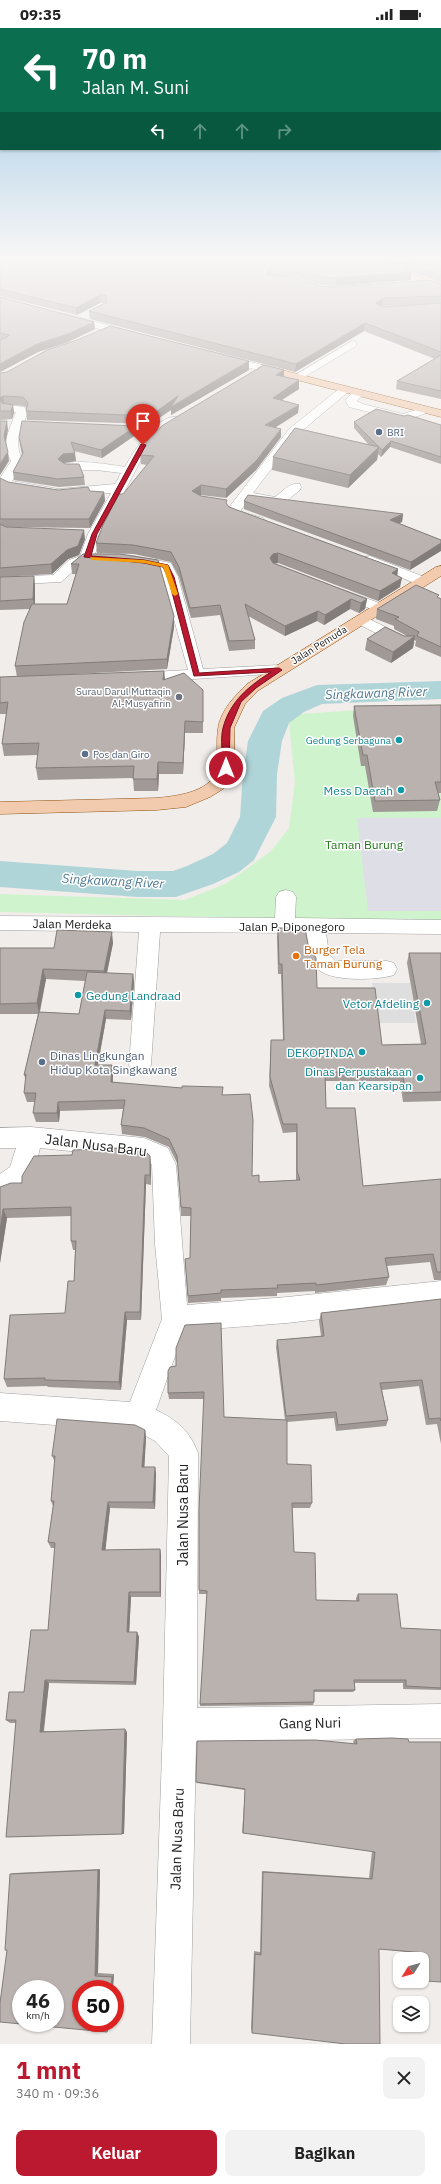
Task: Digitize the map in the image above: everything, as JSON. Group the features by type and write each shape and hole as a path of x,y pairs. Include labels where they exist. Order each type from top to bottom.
{"main road":[{"path":"262,368 358,393"},
{"path":"425,410 441,414"},
{"name":"Jalan Pemuda","path":"0,808 157,804 186,801 204,793 217,785 226,768 226,728 238,702 253,686 441,570"}],"street":[{"path":"297,377 339,352"},
{"path":"213,359 262,368"},
{"path":"249,376 262,368"},
{"path":"268,523 236,514 234,510 301,424 344,390"},
{"path":"358,393 351,400 353,404 359,407 404,418 410,417 425,410"},
{"path":"8,408 20,410 22,412 11,443 12,452 17,461 6,478 10,485 20,488 59,493 119,488"},
{"path":"87,557 94,534 143,445 158,430 184,415"},
{"path":"142,430 158,430"},
{"path":"66,467 96,466 130,471"},
{"path":"223,503 241,500 278,501 295,487"},
{"path":"2,495 20,488"},
{"path":"79,533 94,534"},
{"path":"0,581 56,579 60,577 71,564 87,557 144,561 166,566 171,577 197,675"},
{"path":"360,557 422,581"},
{"path":"321,585 380,608"},
{"path":"361,620 408,643"},
{"path":"119,679 279,670"},
{"path":"285,926 286,897"},
{"name":"Jalan Merdeka","path":"0,923 146,926"},
{"path":"140,1065 146,926"},
{"name":"Jalan P. Diponegoro","path":"146,926 441,927"},
{"path":"317,927 314,931 318,949 322,960 328,966 340,969 387,969"},
{"path":"0,1185 9,1184 18,1177 31,1137"},
{"name":"Jalan Nusa Baru","path":"0,1138 31,1137 93,1142 146,1149 155,1152 161,1157 164,1165 168,1244 175,1318 139,1417 164,1429 177,1440 184,1453 180,1725 171,2044"},
{"path":"175,1318 314,1307 441,1293"},
{"path":"0,1407 139,1417"},
{"name":"Gang Nuri","path":"180,1725 441,1721"}],"green space":[{"name":"Taman Burung","path":"441,704 441,920 366,921 0,912 0,894 185,900 227,883 271,851 289,828 295,782 288,715"}],"shaded area":[{"path":"357,818 441,818 441,911 368,911"},
{"path":"372,983 410,983 416,1023 377,1023"}],"building":[{"path":"0,352 22,352 0,364"},
{"path":"43,352 214,352 249,361 171,407 178,396 150,416 26,411 28,403 23,397 3,396 0,398 0,373 7,372"},
{"path":"249,352 316,352 296,364"},
{"path":"441,355 441,391 397,381"},
{"path":"264,365 284,370 276,375 299,380 273,398 299,405 265,425 281,429 256,461 226,489 201,485 192,491 201,496 227,500 226,503 229,507 398,569 392,573 402,578 380,591 278,553 273,554 270,558 273,563 367,599 361,603 351,599 325,615 318,611 285,626 245,604 255,640 229,641 220,605 190,608 179,567 171,552 133,545 96,543 103,525 119,494 123,494 154,456 140,455 149,438 163,425"},
{"path":"0,399 2,403 13,405 11,411 0,411"},
{"path":"376,409 404,416 408,415 441,425 441,457 391,441 382,450 354,422"},
{"path":"0,421 7,421 4,436 8,452 0,464"},
{"path":"22,421 136,426 101,450 71,442 75,453 63,454 58,459 65,464 79,464 84,477 58,479 13,472 23,453 19,437"},
{"path":"295,428 379,447 350,475 273,457"},
{"path":"0,478 8,482 58,490 88,487 90,491 104,492 89,519 0,519"},
{"path":"248,495 403,514 390,520 441,540 441,543 411,562 244,501"},
{"path":"0,524 6,527 84,530 78,546 67,550 51,564 0,568"},
{"path":"83,554 120,554 158,560 174,616 167,659 15,666 24,622 32,604 67,604 79,564 71,564"},
{"path":"34,576 33,599 0,601 0,577"},
{"path":"416,585 439,595 437,597 441,599 441,647 417,636 419,632 395,619 399,617 377,609"},
{"path":"385,627 404,636 415,636 393,652 367,639"},
{"path":"164,671 163,680 184,673 203,690 203,722 185,721 183,763 158,762 157,779 133,779 134,766 36,768 39,743 2,744 8,702 0,703 0,677"},
{"path":"441,705 441,782 435,782 440,800 375,801 367,755 363,755 354,706"},
{"path":"278,928 305,928 308,944 316,958 317,988 375,988 382,1045 426,1044 409,953 441,953 441,1092 406,1093 402,1072 325,1072 326,1108 355,1108 363,1186 441,1179 441,1272 437,1272 433,1254 385,1258 389,1277 316,1285 316,1283 277,1285 278,1288 221,1290 221,1293 188,1296 185,1259 190,1258 191,1208 181,1207 177,1156 169,1139 144,1128 121,1125 125,1100 58,1102 57,1113 33,1113 36,1093 24,1093 26,1074 24,1075 39,1012 79,1014 87,972 133,974 130,1011 105,1010 95,1065 112,1065 111,1082 182,1088 182,1086 223,1087 222,1095 250,1094 253,1120 252,1176 259,1175 259,1182 300,1180 297,1171 297,1124 283,1124 270,1077 271,1040 284,1040 282,964 279,964"},
{"path":"57,930 112,932 104,971 43,969 37,1003 0,1004 0,948 54,948"},
{"path":"118,1148 146,1152 150,1156 150,1175 145,1175 140,1312 125,1312 119,1382 45,1380 45,1378 4,1379 10,1315 65,1313 68,1281 74,1281 76,1241 71,1241 71,1207 3,1209 0,1232 0,1187 11,1183 22,1183 22,1176 34,1156 72,1155 73,1150"},
{"path":"441,1299 441,1421 440,1418 429,1419 422,1380 380,1383 388,1420 338,1425 336,1412 286,1416 277,1340 324,1336 321,1313"},
{"path":"221,1323 224,1417 287,1420 287,1464 311,1465 312,1503 292,1503 294,1552 315,1553 316,1600 359,1601 358,1594 397,1594 401,1628 441,1630 441,1688 406,1686 406,1680 354,1680 355,1690 314,1690 314,1702 200,1704 207,1591 199,1590 199,1510 204,1392 168,1393 168,1371 170,1367 176,1366 176,1348 185,1325"},
{"path":"57,1419 135,1425 145,1430 142,1467 155,1467 153,1502 108,1502 102,1550 160,1549 160,1592 129,1592 127,1632 137,1632 134,1682 45,1680 40,1732 125,1729 122,1834 6,1837 16,1720 6,1720 9,1692 24,1692 31,1630 48,1630 55,1543 48,1542 54,1501 51,1501 55,1456 52,1456"},
{"path":"392,1738 408,1739 409,1742 441,1742 441,1982 429,1981 429,1952 379,1949 380,2044 346,2044 252,2033 255,1954 261,1955 263,1872 372,1879 375,1852 243,1833 245,1789 196,1782 197,1741 315,1740 357,1744 356,1739"},
{"path":"98,1870 95,1976 112,1977 112,1980 72,1980 72,2029 64,2028 64,1980 12,1980 12,2023 0,2022 0,2003 7,1950 5,1950 10,1874"}],"waterway":[{"name":"Singkawang River","path":"0,874 138,884 176,884 200,875 226,863 241,851 258,817 260,774 265,741 275,718 293,705 317,695 441,690"}],"slow traffic":[{"path":"92,558 144,561 166,566 171,577 175,594"}],"place":[{"name":"BRI","path":"379,432"},
{"name":"Surau Darul Muttaqin Al-Musyafirin","path":"179,697"},
{"name":"Gedung Serbaguna","path":"399,740"},
{"name":"Pos dan Giro","path":"85,754"},
{"name":"Mess Daerah","path":"401,790"},
{"name":"Burger Tela Taman Burung","path":"296,956"},
{"name":"Gedung Landraad","path":"78,995"},
{"name":"Vetor Afdeling","path":"427,1003"},
{"name":"DEKOPINDA","path":"362,1052"},
{"name":"Dinas Lingkungan Hidup Kota Singkawang","path":"42,1062"},
{"name":"Dinas Perpustakaan dan Kearsipan","path":"420,1078"}],"route":[{"path":"143,445 94,534 87,557 144,561 166,566 171,577 197,675 279,670 253,686 238,702 226,728 226,768"}]}
